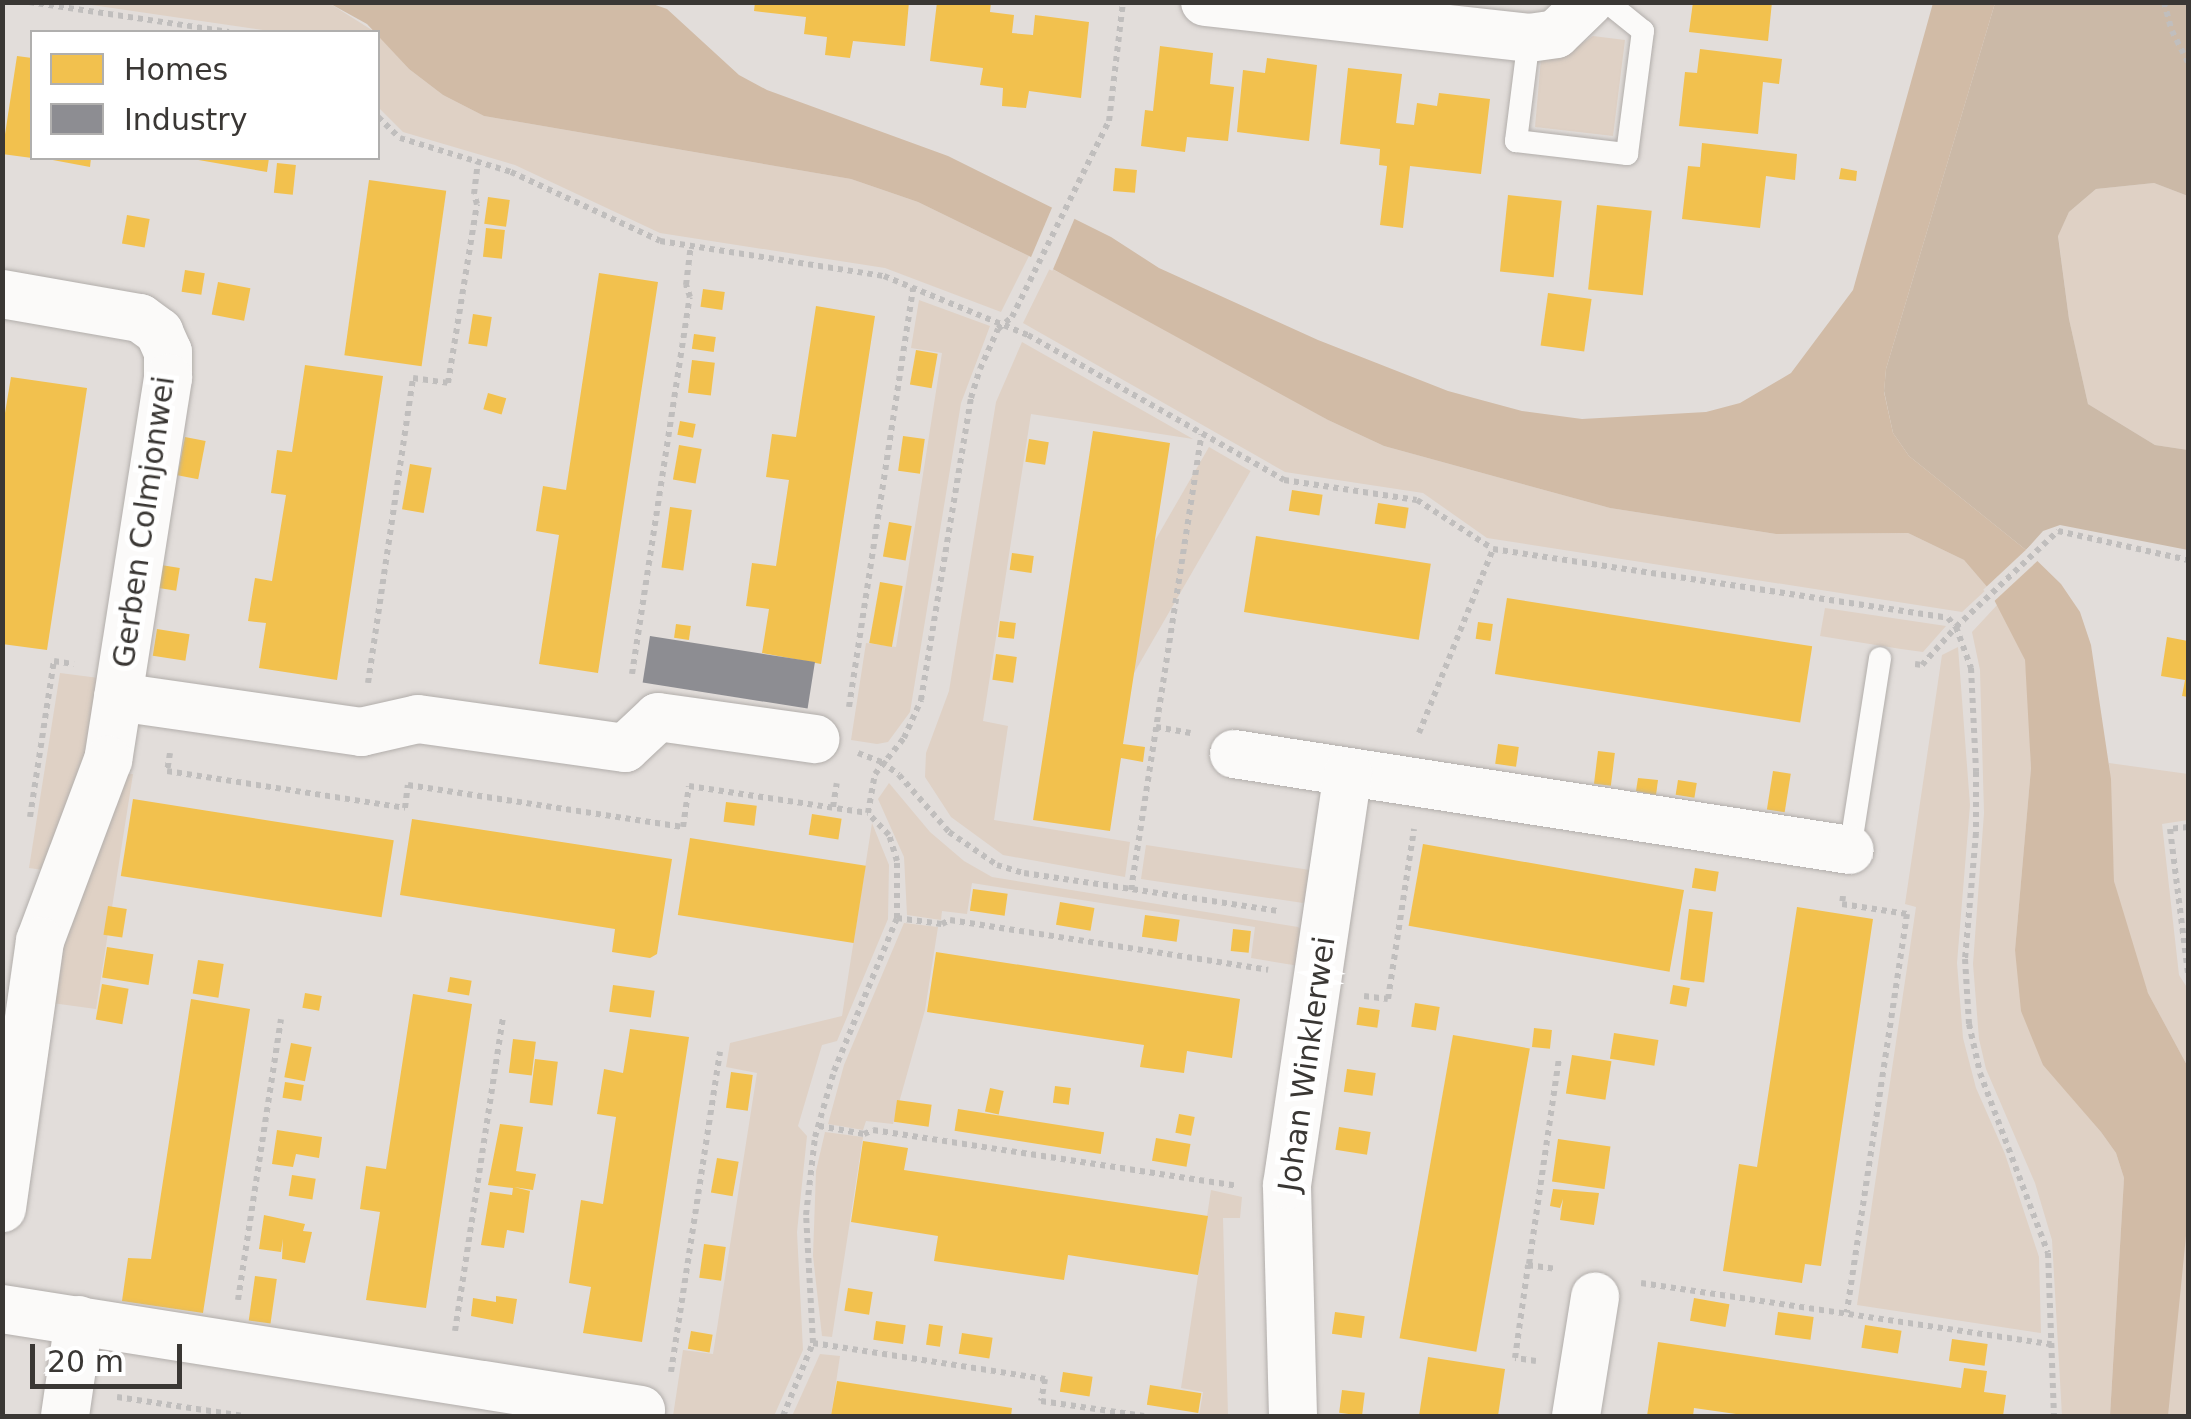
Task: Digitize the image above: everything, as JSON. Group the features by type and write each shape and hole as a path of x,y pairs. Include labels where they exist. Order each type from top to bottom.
{"street":[{"path":"1205,2 1529,38 1556,34 1589,2"},
{"name":"Gerben Colmjonwei","path":"2,294 140,318 159,332 168,352 168,378 108,760 17,998 2,1208"},
{"name":"Gerben Colmjonwei","path":"118,696 361,732 418,719 625,748 658,717"},
{"path":"658,717 828,745"},
{"path":"1234,754 1850,850"},
{"name":"Johan Winklerwei","path":"1292,1416 1287,1194 1348,772"},
{"path":"1576,1416 1595,1283"},
{"path":"2,1309 448,1380 656,1393"},
{"path":"67,1403 79,1320"}],"lane":[{"path":"1529,38 1516,141 1626,154 1643,31 1607,2"},
{"path":"1850,850 1880,658"}],"path":[{"path":"30,2 215,30"},
{"path":"868,812 875,774 904,738 922,700 971,398 980,369 1030,280 1109,121 1123,2"},
{"path":"2164,2 2172,31 2188,62"},
{"path":"380,119 400,138 512,172 660,241 884,276 1005,323 1284,480 1417,500 1493,549 1948,618 1956,628 1971,668 1976,833 1965,959 1969,1024 1980,1073 2044,1240 2050,1276 2054,1416"},
{"path":"361,732 413,378 448,384 477,204 474,194 478,162"},
{"path":"658,717 630,688 690,296 686,286 692,246"},
{"path":"833,807 828,745 913,288"},
{"path":"1131,890 1202,434"},
{"path":"1880,658 1922,665 2058,532 2188,560"},
{"path":"178,705 168,772 405,808 408,785 683,827 689,786 868,812 889,835 897,861 897,918 834,1072 818,1126 806,1215 813,1343 783,1416"},
{"path":"828,745 882,762 949,832 997,865 1131,890 1328,918"},
{"path":"2188,827 2170,830 2188,974"},
{"path":"1847,1313 1907,914 1842,904 1850,850"},
{"path":"897,918 942,924 950,920 1318,978"},
{"path":"448,1380 503,1016"},
{"path":"232,1345 281,1019"},
{"path":"656,1393 720,1052"},
{"path":"1559,1058 1514,1358 1584,1369"},
{"path":"818,1126 864,1134 873,1130 1287,1194"},
{"path":"1528,1265 1595,1283 1847,1313 2050,1344"},
{"path":"813,1343 1045,1379 1042,1401 1144,1416"},
{"path":"67,1403 244,1416"}],"shaded area":[{"path":"647,2 667,9 739,75 767,90 948,156 1111,237 1159,268 1318,340 1448,391 1522,411 1582,419 1706,412 1740,403 1791,373 1853,290 1933,3 1995,3 1886,369 1884,392 1893,433 1909,456 2026,550 2061,584 2080,612 2091,645 2111,779 2114,881 2148,993 2188,1067 2188,1216 2168,1416 2110,1416 2124,1178 2116,1153 2101,1132 2043,1065 2021,1011 2015,950 2031,768 2025,660 1988,588 1964,560 1908,533 1776,534 1610,508 1384,446 1328,420 1029,256 918,202 851,179 484,116 443,95 409,69 380,38 380,30 373,30 329,3"},
{"path":"78,3 329,3 372,30 263,30"},
{"path":"1995,3 2188,3 2188,196 2154,183 2096,189 2069,212 2058,236 2069,319 2088,404 2155,445 2188,450 2188,550 2060,525 2043,531 2026,550 1909,456 1893,433 1884,391 1886,369"},
{"path":"1593,36 1625,40 1613,136 1535,127 1541,59 1563,56"},
{"path":"380,37 409,69 443,95 484,116 851,179 918,202 1029,256 1001,312 885,268 660,233 515,165 403,132 380,109"},
{"path":"2154,183 2188,196 2188,450 2155,445 2088,404 2069,319 2058,235 2069,212 2096,189"},
{"path":"1050,268 1180,335 1328,420 1384,446 1610,508 1776,534 1908,533 1964,560 1988,588 1962,612 1487,538 1423,493 1285,472 1023,323"},
{"path":"919,300 990,326 961,403 910,712 888,742 877,744 851,740 866,643 896,647 942,353 911,348"},
{"path":"1022,342 1193,439 1031,414 983,721 1008,726 994,820 1130,842 1125,877 1003,855 951,817 925,777 926,753 949,691 996,402"},
{"path":"1209,447 1251,471 1113,709 1072,685"},
{"path":"1998,604 2025,660 2029,701 2031,768 2015,950 2043,1064 2116,1153 2124,1178 2110,1416 2062,1416 2052,1240 2035,1183 1986,1069 1979,1039 1973,964 1984,813 1980,670 1972,632"},
{"path":"1825,608 1946,626 1923,652 1901,649 1820,636"},
{"path":"1958,647 1970,805 1957,963 1963,1038 1976,1088 2005,1154 2039,1257 2041,1333 1857,1305 1916,907 1905,904 1942,655"},
{"path":"60,673 99,678 86,762 43,870 29,868"},
{"path":"2109,763 2188,774 2188,820 2162,824 2179,975 2188,989 2188,1067 2148,993 2129,941 2114,881"},
{"path":"126,774 133,774 96,1009 52,1003 68,925"},
{"path":"889,783 930,832 964,861 992,877 1298,927 1302,930 1299,966 1251,958 1255,927 972,883 967,914 942,911 941,920 907,915 904,857 878,799"},
{"path":"872,823 889,865 888,919 837,1041 822,1045 798,1126 807,1136 797,1232 803,1350 774,1416 673,1416 683,1350 713,1354 757,1073 726,1067 730,1043 842,1016"},
{"path":"1146,845 1310,870 1308,899 1303,903 1141,879"},
{"path":"904,923 938,927 925,1010 893,1124 866,1121 863,1130 828,1124 844,1065"},
{"path":"825,1132 863,1137 832,1337 822,1336 813,1256 816,1171"},
{"path":"1211,1190 1242,1197 1240,1218 1223,1218 1228,1416 1199,1416 1203,1392 1181,1388"},
{"path":"2188,1216 2188,1416 2168,1416 2169,1379"},
{"path":"820,1354 840,1356 831,1416 792,1416"}],"pier":[{"path":"1054,203 1077,213 1052,271 1029,261"},
{"path":"2030,546 2041,558 1994,601 1983,590"}],"building: Homes":[{"path":"755,2 909,2 905,46 853,41 850,58 825,55 827,37 804,34 806,17 754,11"},
{"path":"937,2 991,2 990,12 1014,15 1012,33 1033,35 1035,15 1089,22 1081,98 1029,91 1026,108 1002,106 1003,88 980,85 983,68 930,61"},
{"path":"1693,2 1772,2 1768,41 1689,32"},
{"path":"1160,46 1213,53 1210,84 1234,87 1228,141 1187,137 1185,152 1141,146 1145,110 1153,111"},
{"path":"1700,49 1782,59 1779,84 1763,82 1758,134 1679,126 1685,72 1697,73"},
{"path":"17,56 30,58 30,158 2,154"},
{"path":"1267,58 1317,65 1309,141 1237,132 1243,70 1265,73"},
{"path":"1348,68 1402,74 1396,123 1414,125 1417,103 1437,106 1439,93 1490,99 1481,174 1410,166 1403,228 1380,225 1387,166 1379,165 1380,149 1340,144"},
{"path":"1702,143 1797,154 1795,180 1766,176 1760,228 1682,219 1688,166 1700,167"},
{"path":"53,160 91,160 90,167"},
{"path":"198,160 269,160 267,172"},
{"path":"277,163 296,165 293,195 274,193"},
{"path":"1115,168 1137,170 1135,193 1113,191"},
{"path":"1841,168 1857,171 1856,181 1839,179"},
{"path":"369,180 446,191 422,366 344,355"},
{"path":"1508,195 1562,201 1554,277 1500,272"},
{"path":"488,197 510,200 506,227 484,224"},
{"path":"1597,205 1652,211 1643,295 1588,290"},
{"path":"127,215 150,219 145,248 122,244"},
{"path":"486,228 505,230 502,259 483,257"},
{"path":"185,270 205,273 201,295 182,292"},
{"path":"599,273 658,282 598,673 539,664 559,535 536,531 543,486 566,490"},
{"path":"218,282 250,288 244,321 212,314"},
{"path":"703,289 725,292 722,310 700,307"},
{"path":"1548,293 1592,299 1584,352 1541,345"},
{"path":"816,306 875,316 821,664 762,653 769,609 746,606 752,563 776,566 789,480 766,477 772,434 796,437"},
{"path":"473,314 492,317 487,347 468,344"},
{"path":"694,334 716,337 714,352 692,349"},
{"path":"916,350 938,354 932,388 910,384"},
{"path":"692,360 715,363 711,396 688,393"},
{"path":"305,365 383,376 337,680 259,668 266,623 248,621 255,578 272,581 286,495 271,493 277,450 292,452"},
{"path":"11,377 87,388 47,650 2,644 2,431"},
{"path":"488,393 506,398 502,415 483,409"},
{"path":"680,421 696,424 693,438 677,435"},
{"path":"1093,431 1170,443 1123,744 1145,747 1143,762 1121,758 1110,831 1033,820"},
{"path":"903,436 925,439 920,474 898,471"},
{"path":"185,437 206,441 198,479 178,475"},
{"path":"1029,439 1049,442 1045,465 1025,462"},
{"path":"679,445 702,449 696,483 673,479"},
{"path":"410,464 432,468 424,513 402,509"},
{"path":"1292,490 1323,495 1319,516 1289,511"},
{"path":"1378,503 1409,508 1405,529 1375,524"},
{"path":"670,507 692,510 683,570 662,567"},
{"path":"889,522 912,526 906,560 883,556"},
{"path":"1256,536 1431,564 1419,640 1244,612"},
{"path":"1012,553 1034,556 1031,573 1010,570"},
{"path":"161,565 180,568 176,591 157,588"},
{"path":"880,582 903,586 892,647 869,643"},
{"path":"1507,598 1812,646 1800,722 1495,674"},
{"path":"1000,621 1016,623 1014,639 998,637"},
{"path":"1478,622 1493,624 1490,641 1476,639"},
{"path":"676,624 691,626 689,640 674,638"},
{"path":"157,629 190,634 185,661 153,656"},
{"path":"2167,637 2188,641 2188,697 2182,696 2185,680 2161,676"},
{"path":"996,654 1017,657 1013,683 992,680"},
{"path":"1498,744 1519,747 1516,767 1495,764"},
{"path":"1598,751 1615,753 1611,786 1594,784"},
{"path":"1773,771 1791,774 1785,812 1767,810"},
{"path":"1638,778 1658,780 1656,795 1636,791"},
{"path":"1678,780 1697,783 1694,798 1676,795"},
{"path":"133,799 394,840 382,917 121,876"},
{"path":"726,802 757,806 754,826 724,822"},
{"path":"812,814 842,819 838,839 809,835"},
{"path":"412,819 672,859 657,954 650,958 612,952 615,929 400,895"},
{"path":"690,838 866,866 854,943 678,915"},
{"path":"1423,844 1684,890 1670,972 1409,926"},
{"path":"1695,868 1719,872 1716,892 1692,888"},
{"path":"973,889 1008,894 1005,916 970,911"},
{"path":"1060,902 1094,908 1090,931 1056,925"},
{"path":"108,906 127,909 122,938 103,935"},
{"path":"1797,907 1873,919 1821,1266 1805,1264 1802,1283 1723,1271 1739,1164 1757,1167"},
{"path":"1689,909 1713,912 1704,982 1680,979"},
{"path":"1145,915 1180,920 1177,942 1142,937"},
{"path":"1233,929 1251,931 1249,953 1231,951"},
{"path":"107,947 153,954 149,985 102,978"},
{"path":"936,952 1240,999 1232,1058 1187,1051 1184,1073 1140,1067 1144,1045 927,1012"},
{"path":"198,960 224,964 218,998 193,994"},
{"path":"450,977 472,981 469,996 447,992"},
{"path":"102,984 129,989 122,1024 96,1019"},
{"path":"613,985 655,991 651,1018 609,1012"},
{"path":"1673,985 1690,988 1686,1007 1670,1004"},
{"path":"305,993 322,996 319,1011 302,1008"},
{"path":"413,994 472,1004 426,1308 366,1300 380,1212 360,1209 366,1166 386,1169"},
{"path":"191,999 250,1009 203,1313 122,1301 128,1258 151,1259"},
{"path":"1415,1003 1440,1007 1436,1031 1411,1027"},
{"path":"1359,1007 1380,1010 1377,1028 1356,1025"},
{"path":"1534,1028 1552,1030 1550,1049 1532,1047"},
{"path":"630,1029 689,1037 642,1342 583,1333 591,1287 569,1283 581,1200 603,1204 616,1117 597,1114 604,1069 623,1073"},
{"path":"1614,1033 1658,1040 1654,1066 1610,1059"},
{"path":"1453,1035 1530,1049 1476,1352 1400,1338"},
{"path":"513,1039 536,1042 532,1076 509,1073"},
{"path":"291,1043 312,1047 305,1081 284,1077"},
{"path":"1572,1055 1612,1061 1605,1100 1566,1094"},
{"path":"535,1059 558,1062 552,1105 530,1103"},
{"path":"1347,1069 1376,1073 1373,1096 1344,1092"},
{"path":"731,1072 753,1075 748,1111 726,1108"},
{"path":"285,1082 304,1085 301,1101 282,1098"},
{"path":"1055,1086 1071,1088 1069,1105 1053,1103"},
{"path":"990,1088 1004,1091 999,1114 985,1111"},
{"path":"897,1100 932,1105 929,1127 894,1122"},
{"path":"958,1109 1104,1132 1101,1154 955,1131"},
{"path":"1179,1114 1195,1117 1191,1136 1175,1133"},
{"path":"500,1124 523,1127 516,1171 536,1174 533,1190 514,1187 530,1191 524,1233 507,1230 504,1248 481,1245 490,1192 512,1195 513,1188 488,1185"},
{"path":"1339,1127 1371,1132 1367,1155 1335,1150"},
{"path":"277,1130 322,1137 319,1158 296,1154 293,1167 272,1164"},
{"path":"1156,1138 1190,1144 1186,1167 1152,1161"},
{"path":"1558,1139 1610,1146 1604,1189 1552,1182"},
{"path":"863,1141 908,1148 904,1170 1208,1216 1198,1275 1068,1255 1064,1280 934,1261 938,1236 851,1222"},
{"path":"717,1158 739,1162 733,1196 711,1192"},
{"path":"292,1175 316,1179 312,1199 289,1196"},
{"path":"1553,1189 1599,1193 1594,1225 1560,1220 1563,1199 1560,1208 1550,1206"},
{"path":"264,1215 305,1224 303,1231 312,1232 305,1263 282,1259 283,1239 281,1252 259,1249"},
{"path":"704,1244 726,1247 721,1281 699,1278"},
{"path":"255,1276 277,1279 271,1324 249,1321"},
{"path":"848,1288 873,1292 869,1315 844,1311"},
{"path":"496,1296 517,1299 513,1324 471,1316 473,1298 496,1302"},
{"path":"1694,1298 1729,1304 1725,1327 1690,1321"},
{"path":"1335,1312 1365,1316 1362,1338 1332,1334"},
{"path":"1778,1312 1814,1317 1810,1340 1775,1335"},
{"path":"876,1321 906,1325 903,1344 873,1340"},
{"path":"929,1324 943,1326 940,1347 926,1345"},
{"path":"1865,1325 1902,1331 1898,1354 1861,1348"},
{"path":"691,1331 713,1335 710,1353 688,1349"},
{"path":"962,1333 993,1338 989,1359 959,1354"},
{"path":"1952,1339 1988,1344 1985,1366 1949,1361"},
{"path":"1658,1342 1961,1388 1964,1368 1987,1371 1984,1392 2006,1395 2003,1416 1750,1416 1694,1408 1693,1416 1647,1416"},
{"path":"1428,1357 1505,1369 1498,1416 1419,1416"},
{"path":"1063,1372 1093,1377 1090,1396 1060,1392"},
{"path":"837,1381 1012,1408 1011,1416 831,1416"},
{"path":"1150,1385 1201,1393 1198,1413 1147,1405"},
{"path":"1342,1390 1365,1393 1362,1416 1339,1413"}],"building: Industry":[{"path":"650,636 815,662 808,709 643,682"}]}
